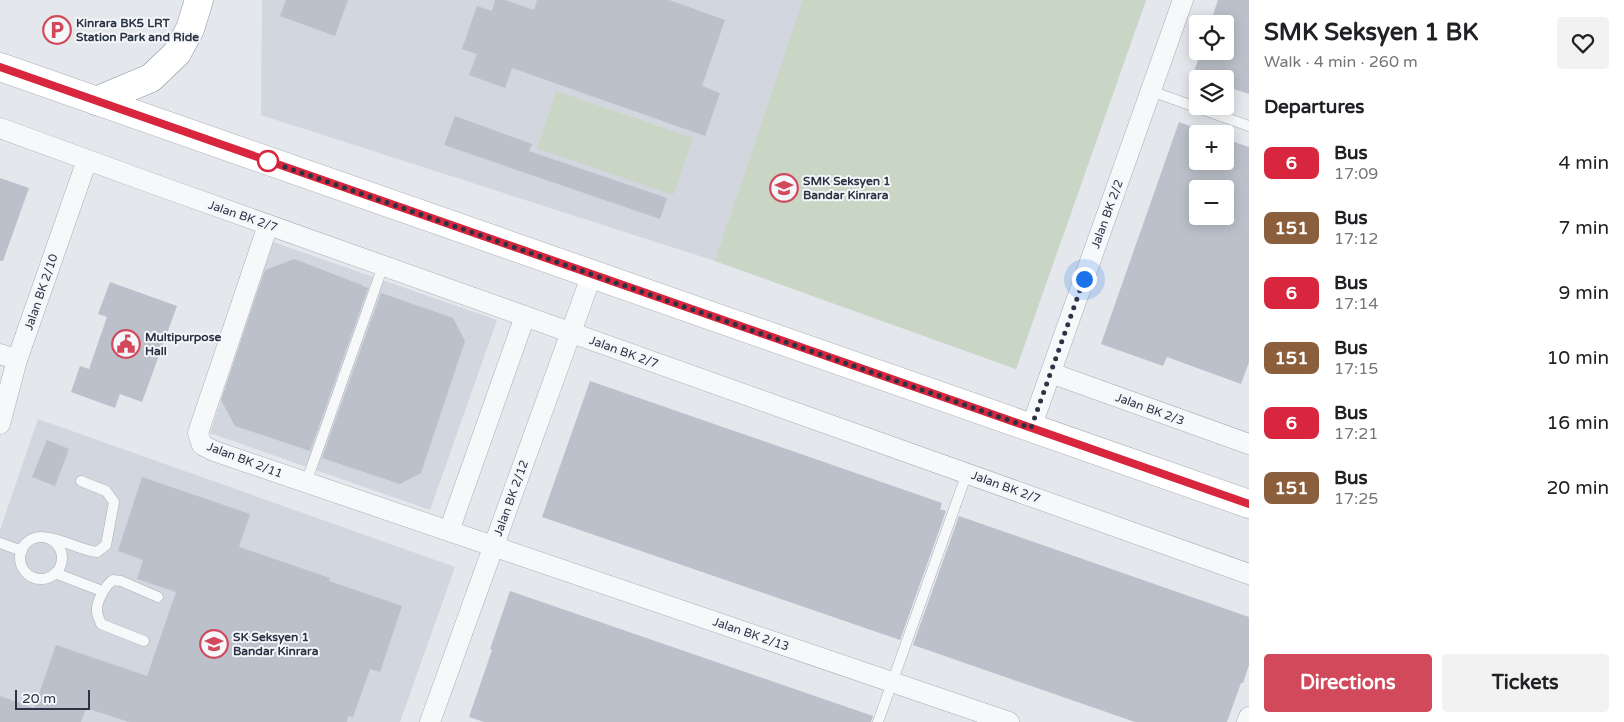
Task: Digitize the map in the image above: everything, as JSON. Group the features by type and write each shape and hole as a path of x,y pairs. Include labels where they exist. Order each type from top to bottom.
{"main road":[{"path":"96,100 151,78 171,59 177,53 190,29 199,0"},
{"path":"0,67 1249,504"}],"street":[{"name":"Jalan BK 2/2","path":"1031,428 1184,0"},
{"name":"Jalan BK 2/7","path":"0,128 1249,574"},
{"name":"Jalan BK 2/10","path":"0,424 9,357 87,160"},
{"name":"Jalan BK 2/11","path":"268,225 198,433 202,445 214,451 493,547"},
{"name":"Jalan BK 2/12","path":"430,722 592,274"},
{"path":"449,531 525,316"},
{"name":"Jalan BK 2/3","path":"1051,373 1249,444"},
{"name":"Jalan BK 2/13","path":"493,547 893,681 1009,722"},
{"path":"1247,722 1249,716"}],"lane":[{"path":"1151,91 1249,126"},
{"path":"306,483 383,266"},
{"path":"878,722 967,474"},
{"path":"48,538 57,544 62,554 61,564 55,573 46,578 37,578 28,574 22,566 20,557 29,540 38,537 48,538 58,539 87,551 97,552 106,545 114,502 106,491 81,481"},
{"path":"0,543 22,551"},
{"path":"55,573 102,591"},
{"path":"144,640 101,624 96,611 102,591 113,580 121,581 158,597"}],"shaded area":[{"name":"SMK Seksyen 1 Bandar Kinrara","path":"262,0 1146,0 1016,369 715,261 261,115"},
{"path":"273,242 497,320 430,510 210,433"},
{"name":"SK Seksyen 1 Bandar Kinrara","path":"38,419 455,567 400,722 0,722 0,530"}],"green space":[{"path":"803,0 1146,0 1016,369 715,261"},
{"path":"556,91 693,138 673,195 537,148"}],"building":[{"path":"286,0 348,0 335,36 280,16"},
{"path":"495,0 505,0 534,10 537,0 669,0 725,20 702,86 720,93 705,136 512,68 505,88 469,75 477,54 462,49 477,6 492,11"},
{"path":"1218,0 1249,0 1249,94 1234,89 1234,70 1195,70 1198,60 1234,60 1234,15 1213,15"},
{"path":"455,116 532,144 529,151 667,198 660,219 444,145"},
{"path":"1179,122 1189,126 1189,170 1234,170 1234,142 1249,147 1249,362 1241,384 1167,357 1163,366 1101,344"},
{"path":"0,178 29,188 3,261 0,261"},
{"path":"294,259 368,288 310,451 235,426 221,400 265,270"},
{"name":"Multipurpose Hall","path":"110,282 177,306 142,402 120,394 115,408 71,392 80,366 89,369 107,317 98,314"},
{"path":"381,293 453,318 465,341 421,473 400,484 322,458"},
{"path":"590,381 942,503 940,509 946,511 900,640 542,517"},
{"path":"47,440 69,449 55,486 32,477"},
{"path":"142,477 250,514 239,547 330,578 329,581 402,606 380,672 370,669 353,717 348,716 347,722 129,722 86,708 81,722 0,722 0,696 34,708 56,645 147,676 176,592 137,579 143,560 118,551"},
{"path":"959,516 1249,617 1249,665 1227,722 1135,722 913,645"},
{"path":"510,591 873,716 871,722 484,722 469,717"}],"bus line":[{"name":"6","path":"0,67 1249,504"}],"place":[{"name":"Kinrara BK5 LRT Station Park and Ride","path":"57,30"},
{"name":"SMK Seksyen 1 Bandar Kinrara","path":"784,188"},
{"name":"Multipurpose Hall","path":"126,344"},
{"name":"SK Seksyen 1 Bandar Kinrara","path":"214,644"}],"route":[{"path":"268,161 1031,428 1084,279"}]}
